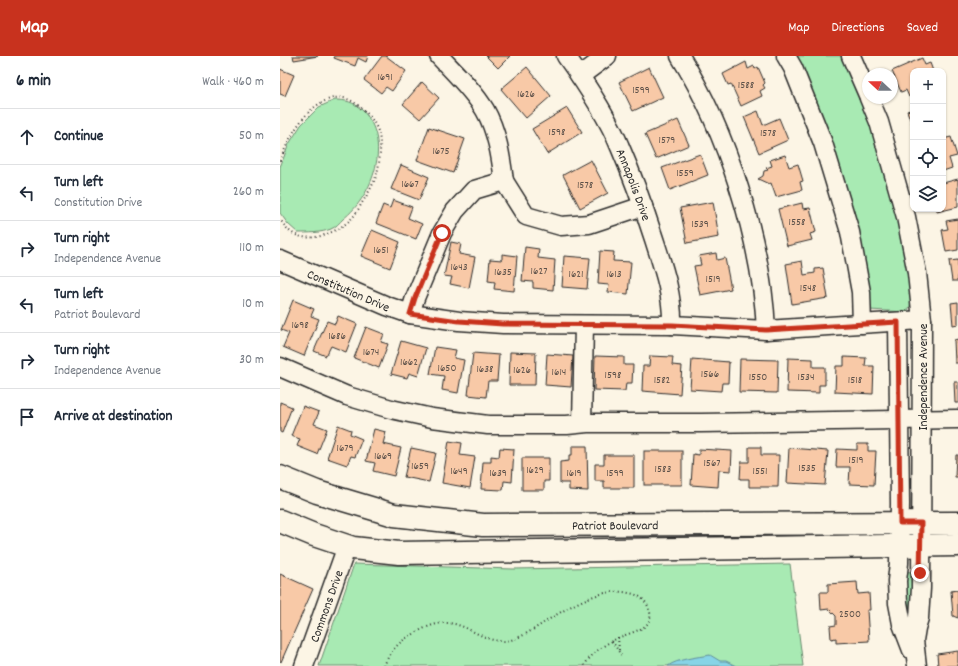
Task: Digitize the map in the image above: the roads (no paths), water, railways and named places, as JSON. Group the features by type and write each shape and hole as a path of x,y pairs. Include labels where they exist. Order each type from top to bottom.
{"main road":[{"name":"Patriot Boulevard","path":"280,477 316,492 394,515 483,525 958,523"},
{"name":"Patriot Boulevard","path":"280,521 314,535 353,548 399,553 958,545"}],"street":[{"path":"439,56 467,86 485,110 495,134 504,181 526,216 561,226 589,224 643,206"},
{"name":"Annapolis Drive","path":"566,56 599,106 620,146 643,206 667,281 672,313 672,325"},
{"path":"580,76 607,56"},
{"path":"680,56 704,99 729,158 747,216 759,266 766,330"},
{"path":"786,56 793,68 823,143 850,232 861,292 862,324"},
{"path":"851,56 862,81"},
{"name":"Independence Avenue","path":"872,104 879,122 906,217 917,273 922,320 921,420 910,523 910,546 897,581 899,614 917,664"},
{"path":"410,314 415,298 442,233 455,211 474,190 504,181"},
{"name":"Constitution Drive","path":"282,267 410,314 459,321 503,324 672,325 766,330 922,320"},
{"name":"Independence Avenue","path":"898,322 899,420 910,523"},
{"path":"582,423 584,325"},
{"path":"280,367 347,396 390,409 432,418 488,425 958,419"},
{"name":"Commons Drive","path":"304,666 347,546"}],"water":[{"path":"710,655 720,661 726,661 736,666 668,666 682,660"}]}
